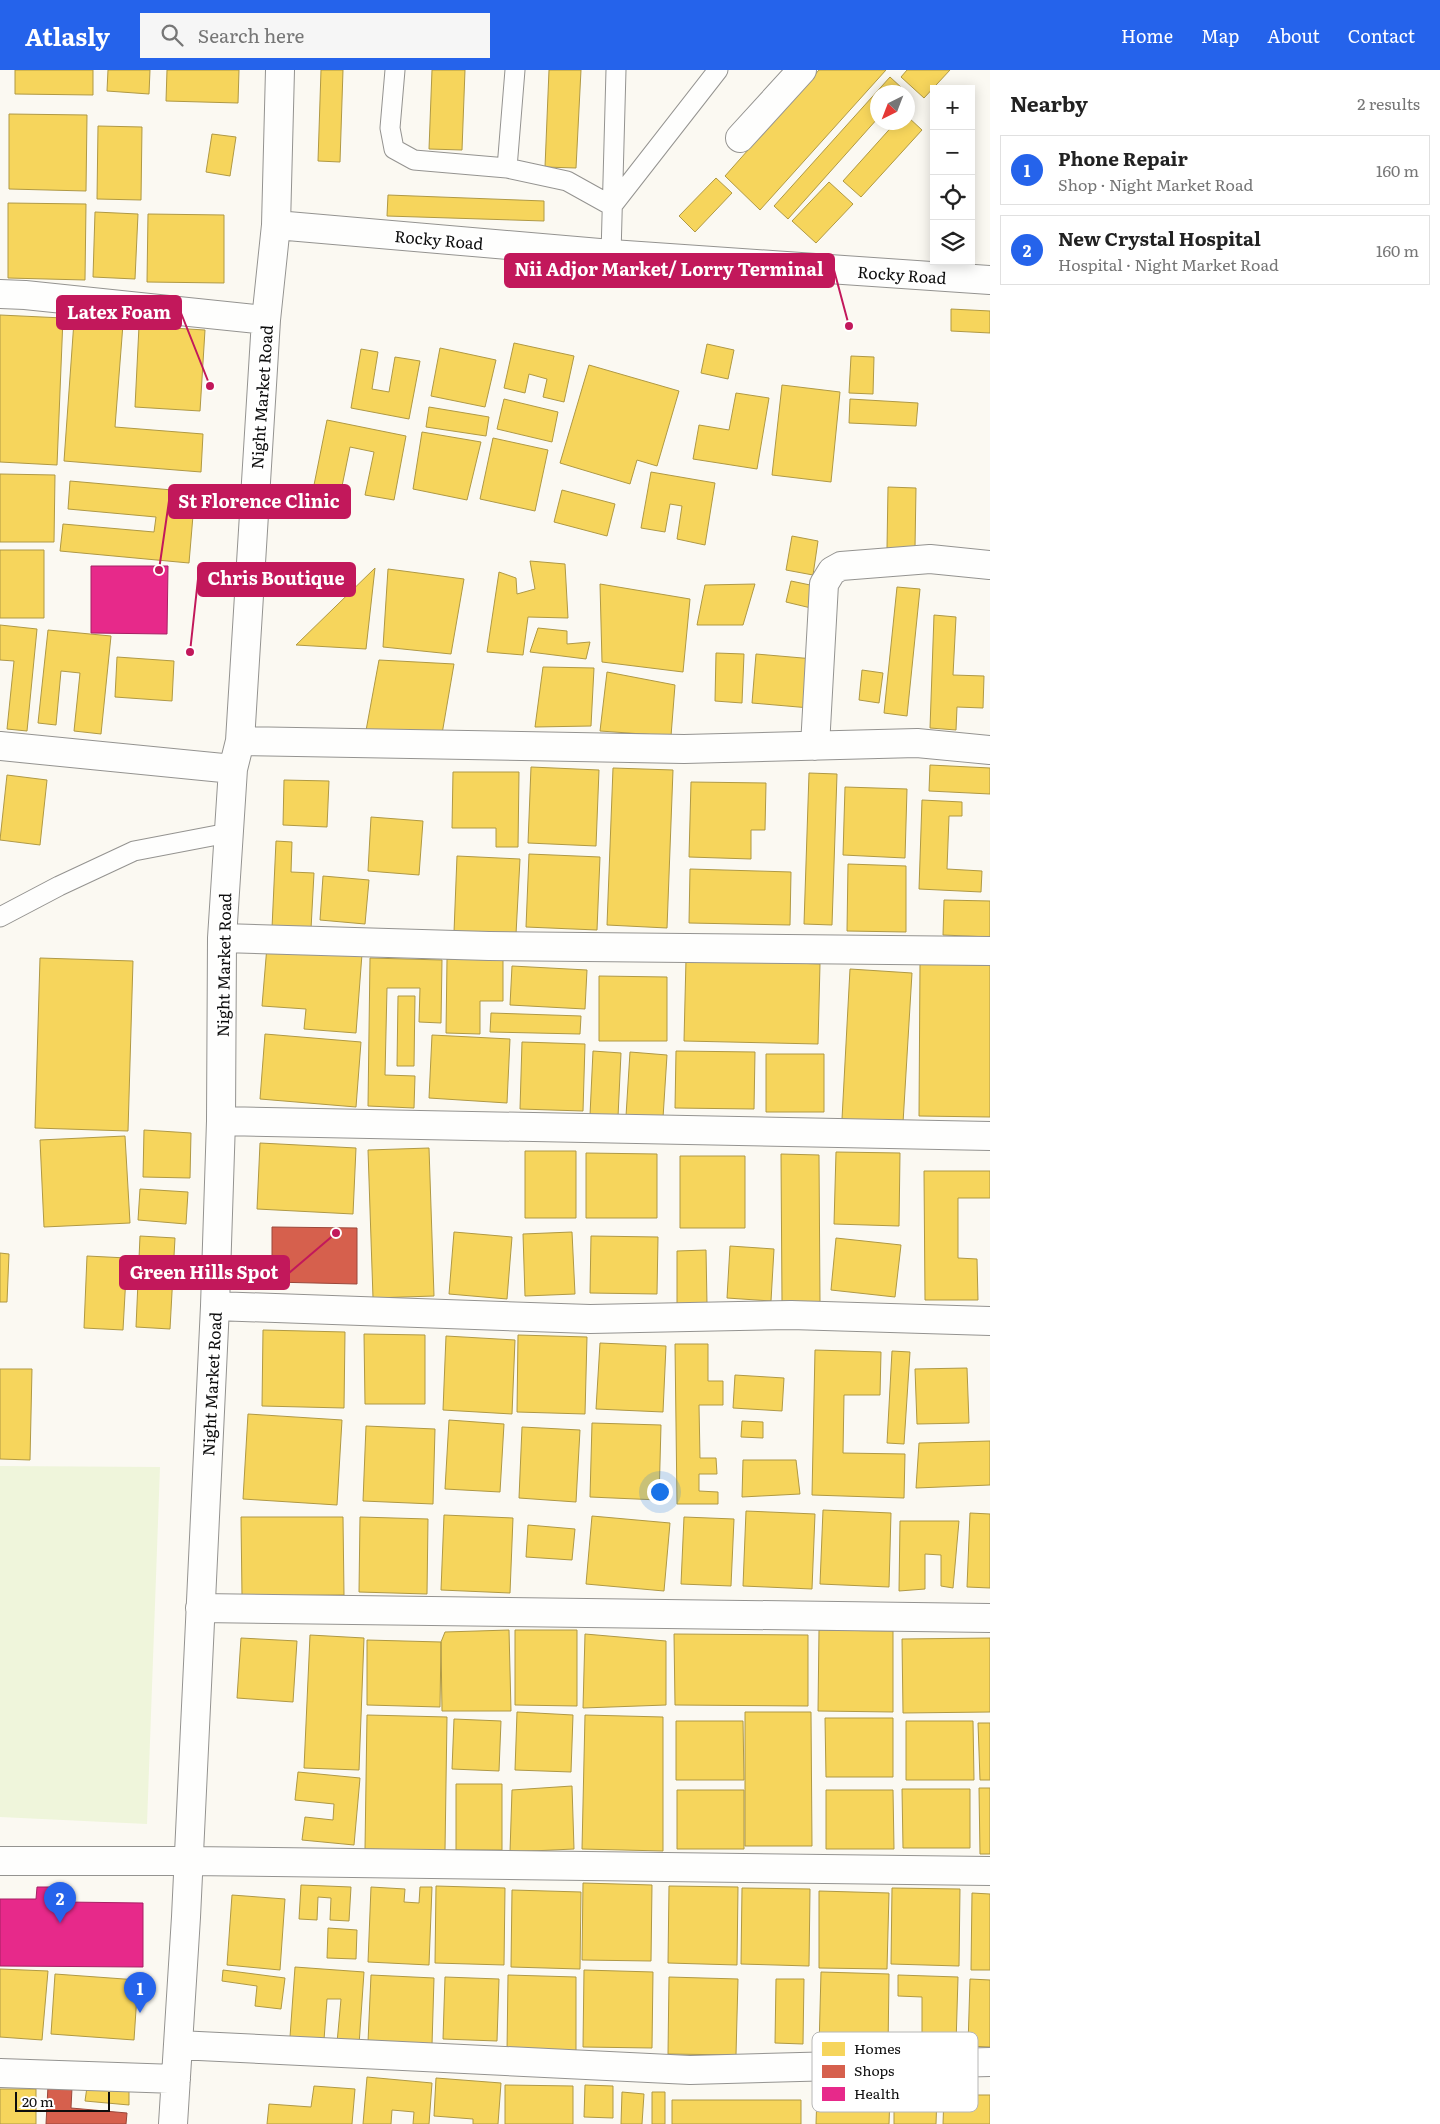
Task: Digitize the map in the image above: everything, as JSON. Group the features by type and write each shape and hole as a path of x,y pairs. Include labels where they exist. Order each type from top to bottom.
{"street":[{"name":"Night Market Road","path":"173,2124 215,1306 221,1120 222,938 233,768 240,741 266,320 276,224 280,70"},
{"path":"740,138 802,70"},
{"name":"Rocky Road","path":"276,224 611,254 990,280"},
{"path":"0,294 266,320"},
{"path":"815,746 824,584 832,571 841,566 911,559 990,565"},
{"path":"240,741 684,749 917,743 990,750"},
{"path":"0,746 233,768"},
{"path":"222,938 489,946 990,951"},
{"path":"221,1120 990,1136"},
{"path":"215,1306 590,1319 791,1315 990,1321"},
{"path":"200,1608 990,1618"},
{"path":"0,1861 188,1861 990,1871"},
{"path":"178,2045 690,2070 812,2067"},
{"path":"0,2073 176,2079"}],"lane":[{"path":"395,70 390,128 394,149 414,160 506,168 567,181 612,206"},
{"path":"506,168 515,70"},
{"path":"611,254 616,70"},
{"path":"612,206 718,70"},
{"path":"0,917 59,886 134,851 228,833"}],"green space":[{"path":"0,1466 160,1467 147,1824 0,1817"}],"building: Homes":[{"path":"15,70 93,70 93,95 15,94"},
{"path":"108,70 150,70 149,94 107,91"},
{"path":"167,70 239,70 238,103 166,101"},
{"path":"321,70 343,70 340,162 318,161"},
{"path":"432,70 465,70 462,150 429,149"},
{"path":"549,70 581,70 576,168 545,167"},
{"path":"819,70 886,70 872,85 870,85 870,88 760,210 725,176"},
{"path":"907,70 950,70 936,85 930,85 930,92 924,98 915,90 915,85 910,85 901,77"},
{"path":"890,77 899,85 883,85"},
{"path":"870,99 870,127 788,219 774,206"},
{"path":"9,114 87,115 86,191 9,189"},
{"path":"915,124 922,130 861,197 843,181 889,130 915,130"},
{"path":"98,126 142,127 141,200 97,199"},
{"path":"212,134 236,137 230,176 206,172"},
{"path":"716,178 732,193 695,232 679,216"},
{"path":"829,182 853,204 816,243 792,221"},
{"path":"388,195 544,201 544,221 387,216"},
{"path":"8,203 86,204 85,280 8,278"},
{"path":"95,212 138,214 135,279 93,277"},
{"path":"148,214 224,215 224,283 147,282"},
{"path":"951,309 990,311 990,333 951,331"},
{"path":"0,315 63,318 57,465 0,462"},
{"path":"74,321 123,324 115,427 203,434 201,472 64,461"},
{"path":"139,326 205,330 200,411 135,407"},
{"path":"514,343 574,356 564,402 543,397 547,379 529,374 525,393 504,388"},
{"path":"707,344 734,350 728,379 701,373"},
{"path":"440,348 496,360 485,407 431,396"},
{"path":"361,349 378,352 372,389 389,392 395,357 420,361 409,419 351,408"},
{"path":"851,356 874,357 873,394 849,393"},
{"path":"589,365 679,391 657,466 637,460 630,484 560,463"},
{"path":"782,385 840,392 831,482 772,475"},
{"path":"736,393 769,398 757,469 693,459 699,425 729,430"},
{"path":"504,399 558,412 552,442 497,429"},
{"path":"850,399 918,403 916,426 849,423"},
{"path":"429,407 489,417 486,436 426,427"},
{"path":"327,420 406,436 394,500 365,495 374,452 350,447 340,496 313,490"},
{"path":"422,432 481,442 467,500 413,489"},
{"path":"493,438 548,450 535,511 480,499"},
{"path":"651,472 715,483 705,545 677,539 682,506 670,504 665,532 641,528"},
{"path":"0,474 55,475 54,542 0,542"},
{"path":"70,481 195,492 189,563 60,551 63,524 154,532 156,517 68,509"},
{"path":"888,487 916,488 915,548 887,548"},
{"path":"562,490 615,504 607,536 554,522"},
{"path":"792,536 818,541 813,575 786,570"},
{"path":"0,550 44,550 44,618 0,618"},
{"path":"530,561 565,564 568,618 528,617 523,655 487,652 499,572 516,578 517,594 535,589"},
{"path":"375,568 366,649 296,645"},
{"path":"388,569 464,579 451,654 383,647"},
{"path":"791,581 815,586 811,608 786,602"},
{"path":"600,584 690,599 683,672 602,662"},
{"path":"755,584 743,625 697,625 705,585"},
{"path":"897,587 920,589 907,716 884,713"},
{"path":"934,615 956,617 953,675 984,676 983,708 957,707 956,730 930,728"},
{"path":"0,625 37,629 27,731 7,729 14,661 0,660"},
{"path":"538,628 567,631 567,644 590,642 586,659 530,652"},
{"path":"48,630 111,636 101,734 74,731 80,673 61,671 56,725 38,723"},
{"path":"716,653 744,654 742,703 715,701"},
{"path":"756,654 814,659 810,708 752,703"},
{"path":"117,657 174,661 172,701 115,697"},
{"path":"379,660 454,664 442,734 365,736"},
{"path":"543,667 594,668 591,726 535,727"},
{"path":"862,670 883,673 879,703 859,700"},
{"path":"607,672 675,685 671,736 600,731"},
{"path":"930,765 990,768 990,794 929,791"},
{"path":"531,767 599,770 596,846 528,843"},
{"path":"613,768 673,770 667,928 607,925"},
{"path":"453,772 519,772 518,847 496,847 496,828 452,828"},
{"path":"809,773 837,774 832,925 804,924"},
{"path":"7,775 47,780 40,845 0,840"},
{"path":"284,780 329,781 327,827 283,825"},
{"path":"691,782 766,783 765,830 751,830 751,859 689,857"},
{"path":"845,787 907,789 905,858 843,855"},
{"path":"922,800 962,802 962,816 949,816 947,869 982,871 981,892 919,889"},
{"path":"371,817 423,821 419,875 368,871"},
{"path":"276,841 292,842 291,872 314,873 311,929 272,928"},
{"path":"529,854 600,857 597,930 526,927"},
{"path":"457,856 520,859 516,934 454,932"},
{"path":"848,864 906,866 906,932 847,931"},
{"path":"690,869 791,872 790,925 689,923"},
{"path":"323,876 369,880 365,924 320,920"},
{"path":"944,900 990,901 990,937 943,935"},
{"path":"267,946 362,954 356,1033 304,1029 306,1009 262,1006"},
{"path":"40,958 133,961 128,1131 35,1128"},
{"path":"370,958 442,960 441,1023 419,1022 420,988 387,988 385,1075 415,1076 414,1108 368,1106"},
{"path":"447,959 503,960 503,1001 480,1001 480,1034 446,1033"},
{"path":"686,959 820,964 818,1044 684,1041"},
{"path":"920,964 990,965 990,1117 919,1116"},
{"path":"512,966 587,970 585,1009 510,1005"},
{"path":"850,969 912,973 903,1123 842,1119"},
{"path":"599,976 667,977 667,1041 599,1041"},
{"path":"398,996 415,996 414,1066 397,1066"},
{"path":"491,1013 581,1016 580,1034 490,1032"},
{"path":"265,1034 361,1042 356,1107 260,1099"},
{"path":"432,1035 510,1039 507,1103 429,1098"},
{"path":"522,1042 585,1044 583,1111 520,1109"},
{"path":"593,1051 621,1053 618,1117 590,1115"},
{"path":"676,1051 755,1052 754,1109 675,1108"},
{"path":"630,1052 667,1055 663,1118 626,1116"},
{"path":"766,1054 824,1054 824,1112 766,1112"},
{"path":"144,1130 191,1133 190,1178 143,1177"},
{"path":"125,1136 130,1223 44,1227 40,1140"},
{"path":"260,1143 356,1148 353,1214 257,1209"},
{"path":"429,1148 434,1296 373,1298 368,1150"},
{"path":"525,1151 576,1151 576,1218 525,1218"},
{"path":"836,1152 900,1153 899,1226 834,1224"},
{"path":"586,1153 657,1154 657,1218 586,1218"},
{"path":"781,1154 819,1155 820,1302 782,1302"},
{"path":"680,1156 745,1156 745,1228 680,1228"},
{"path":"924,1171 990,1171 990,1198 958,1198 958,1258 977,1259 978,1300 925,1300"},
{"path":"140,1189 188,1192 186,1224 138,1220"},
{"path":"454,1232 512,1237 507,1299 449,1294"},
{"path":"572,1232 575,1294 525,1296 523,1234"},
{"path":"140,1236 175,1238 170,1329 136,1327"},
{"path":"591,1236 658,1237 657,1294 590,1293"},
{"path":"836,1238 901,1245 895,1297 831,1290"},
{"path":"730,1246 774,1249 771,1301 727,1298"},
{"path":"706,1250 707,1304 677,1304 677,1251"},
{"path":"0,1253 9,1254 7,1302 0,1302"},
{"path":"87,1256 127,1258 123,1330 84,1328"},
{"path":"263,1330 345,1332 344,1408 262,1406"},
{"path":"364,1334 425,1335 425,1404 365,1404"},
{"path":"518,1335 587,1337 585,1414 517,1412"},
{"path":"446,1336 515,1340 512,1414 443,1410"},
{"path":"600,1343 666,1346 663,1412 596,1409"},
{"path":"675,1344 708,1344 708,1381 723,1381 723,1405 699,1405 700,1458 716,1458 717,1474 699,1474 699,1491 718,1492 718,1504 677,1504"},
{"path":"815,1350 881,1352 880,1395 844,1395 843,1453 905,1454 904,1498 812,1495"},
{"path":"892,1351 910,1352 904,1444 887,1443"},
{"path":"967,1368 969,1423 917,1424 915,1369"},
{"path":"0,1369 32,1369 30,1460 0,1459"},
{"path":"735,1375 784,1378 782,1411 733,1408"},
{"path":"248,1414 342,1420 337,1505 243,1499"},
{"path":"449,1420 504,1424 500,1492 445,1489"},
{"path":"742,1421 763,1422 763,1438 741,1437"},
{"path":"592,1423 661,1425 659,1500 590,1497"},
{"path":"366,1426 435,1429 433,1504 363,1501"},
{"path":"522,1427 580,1430 576,1502 519,1498"},
{"path":"990,1441 990,1485 916,1488 919,1443"},
{"path":"743,1460 796,1460 800,1494 742,1497"},
{"path":"823,1510 891,1513 889,1587 820,1584"},
{"path":"746,1511 815,1514 812,1589 743,1586"},
{"path":"970,1513 990,1514 990,1588 967,1587"},
{"path":"444,1515 513,1518 510,1593 441,1590"},
{"path":"592,1516 670,1523 664,1591 586,1584"},
{"path":"241,1517 343,1517 344,1595 242,1596"},
{"path":"360,1517 428,1519 427,1594 359,1592"},
{"path":"684,1517 734,1519 731,1586 681,1584"},
{"path":"900,1521 959,1521 953,1588 941,1586 941,1555 925,1554 925,1589 899,1591"},
{"path":"528,1525 575,1529 572,1560 526,1557"},
{"path":"509,1630 511,1711 442,1711 441,1642 445,1632"},
{"path":"515,1630 577,1630 577,1706 515,1705"},
{"path":"819,1630 893,1631 893,1712 818,1711"},
{"path":"585,1634 666,1641 666,1705 583,1708"},
{"path":"674,1634 808,1635 808,1706 675,1705"},
{"path":"310,1635 364,1638 359,1770 304,1768"},
{"path":"241,1638 297,1641 293,1702 237,1698"},
{"path":"990,1638 990,1712 903,1713 902,1639"},
{"path":"367,1640 441,1642 440,1707 367,1705"},
{"path":"517,1712 573,1715 571,1772 515,1770"},
{"path":"745,1712 811,1712 812,1846 745,1846"},
{"path":"367,1715 447,1717 445,1851 365,1849"},
{"path":"585,1715 663,1717 663,1851 582,1849"},
{"path":"825,1718 893,1718 893,1777 826,1777"},
{"path":"454,1719 501,1721 499,1771 452,1769"},
{"path":"676,1721 743,1721 744,1780 676,1780"},
{"path":"906,1721 973,1721 974,1780 906,1780"},
{"path":"978,1723 990,1723 990,1780 980,1780"},
{"path":"298,1772 360,1778 354,1845 302,1840 305,1817 333,1820 334,1804 295,1800"},
{"path":"456,1784 502,1784 502,1850 456,1850"},
{"path":"572,1786 574,1849 510,1852 512,1790"},
{"path":"979,1788 990,1788 990,1854 980,1854"},
{"path":"902,1789 970,1789 970,1848 903,1848"},
{"path":"677,1790 744,1790 744,1849 677,1849"},
{"path":"826,1790 893,1790 894,1849 826,1849"},
{"path":"583,1883 652,1885 651,1961 582,1960"},
{"path":"301,1885 351,1887 349,1921 330,1920 331,1898 318,1897 317,1920 299,1919"},
{"path":"436,1886 505,1888 504,1965 435,1963"},
{"path":"669,1886 738,1887 737,1965 668,1963"},
{"path":"371,1887 405,1889 404,1902 419,1903 420,1887 432,1887 429,1965 368,1962"},
{"path":"742,1888 810,1889 809,1966 741,1964"},
{"path":"892,1888 960,1889 959,1966 891,1964"},
{"path":"512,1890 581,1892 580,1969 511,1967"},
{"path":"819,1891 889,1893 887,1969 819,1968"},
{"path":"972,1893 990,1894 990,1970 971,1970"},
{"path":"232,1895 285,1899 280,1970 227,1965"},
{"path":"328,1928 357,1930 356,1959 327,1958"},
{"path":"295,1967 364,1972 359,2045 337,2043 341,1999 327,1999 324,2040 290,2037"},
{"path":"0,1969 48,1971 42,2040 0,2037"},
{"path":"223,1970 285,1978 281,2009 255,2006 257,1986 222,1981"},
{"path":"584,1970 653,1972 652,2048 583,2047"},
{"path":"821,1972 889,1974 888,2032 819,2032"},
{"path":"55,1974 138,1980 134,2040 51,2034"},
{"path":"371,1975 434,1978 432,2045 368,2042"},
{"path":"508,1975 576,1977 576,2053 507,2052"},
{"path":"898,1975 958,1977 956,2032 922,2032 922,1997 898,1996"},
{"path":"445,1977 499,1979 497,2041 443,2039"},
{"path":"669,1977 738,1979 736,2055 668,2054"},
{"path":"776,1979 804,1979 803,2044 775,2043"},
{"path":"970,1979 990,1980 990,2047 978,2046 978,2032 968,2032"},
{"path":"367,2077 432,2083 429,2124 413,2124 414,2112 392,2110 391,2124 363,2124"},
{"path":"436,2078 501,2083 498,2124 473,2124 473,2119 434,2116"},
{"path":"505,2085 573,2086 573,2124 505,2124"},
{"path":"585,2085 613,2086 613,2118 584,2117"},
{"path":"314,2086 355,2089 352,2124 267,2124 269,2104 311,2107"},
{"path":"87,2087 129,2088 129,2105 85,2101"},
{"path":"0,2089 36,2089 36,2124 0,2124"},
{"path":"622,2092 644,2094 642,2124 621,2124"},
{"path":"652,2092 665,2092 665,2124 652,2124"},
{"path":"978,2095 990,2095 990,2124 943,2124 943,2112 978,2112"},
{"path":"672,2100 801,2100 801,2124 672,2124"},
{"path":"816,2112 889,2112 889,2124 816,2124"},
{"path":"894,2112 936,2112 936,2124 894,2124"}],"building: Shops":[{"path":"272,1227 357,1228 357,1284 272,1282"},
{"path":"48,2086 72,2088 71,2108 127,2113 126,2124 46,2124"}],"building: Health":[{"path":"91,566 168,566 167,634 91,633"},
{"path":"37,1887 66,1887 65,1902 143,1903 143,1967 0,1966 0,1899 36,1899"}],"place":[{"name":"Nii Adjor Market/ Lorry Terminal","path":"849,326"},
{"name":"Latex Foam","path":"210,386"},
{"name":"St Florence Clinic","path":"159,570"},
{"name":"Chris Boutique","path":"190,652"},
{"name":"Green Hills Spot","path":"336,1233"},
{"name":"New Crystal Hospital","path":"60,1923"},
{"name":"Phone Repair","path":"140,2013"}]}
